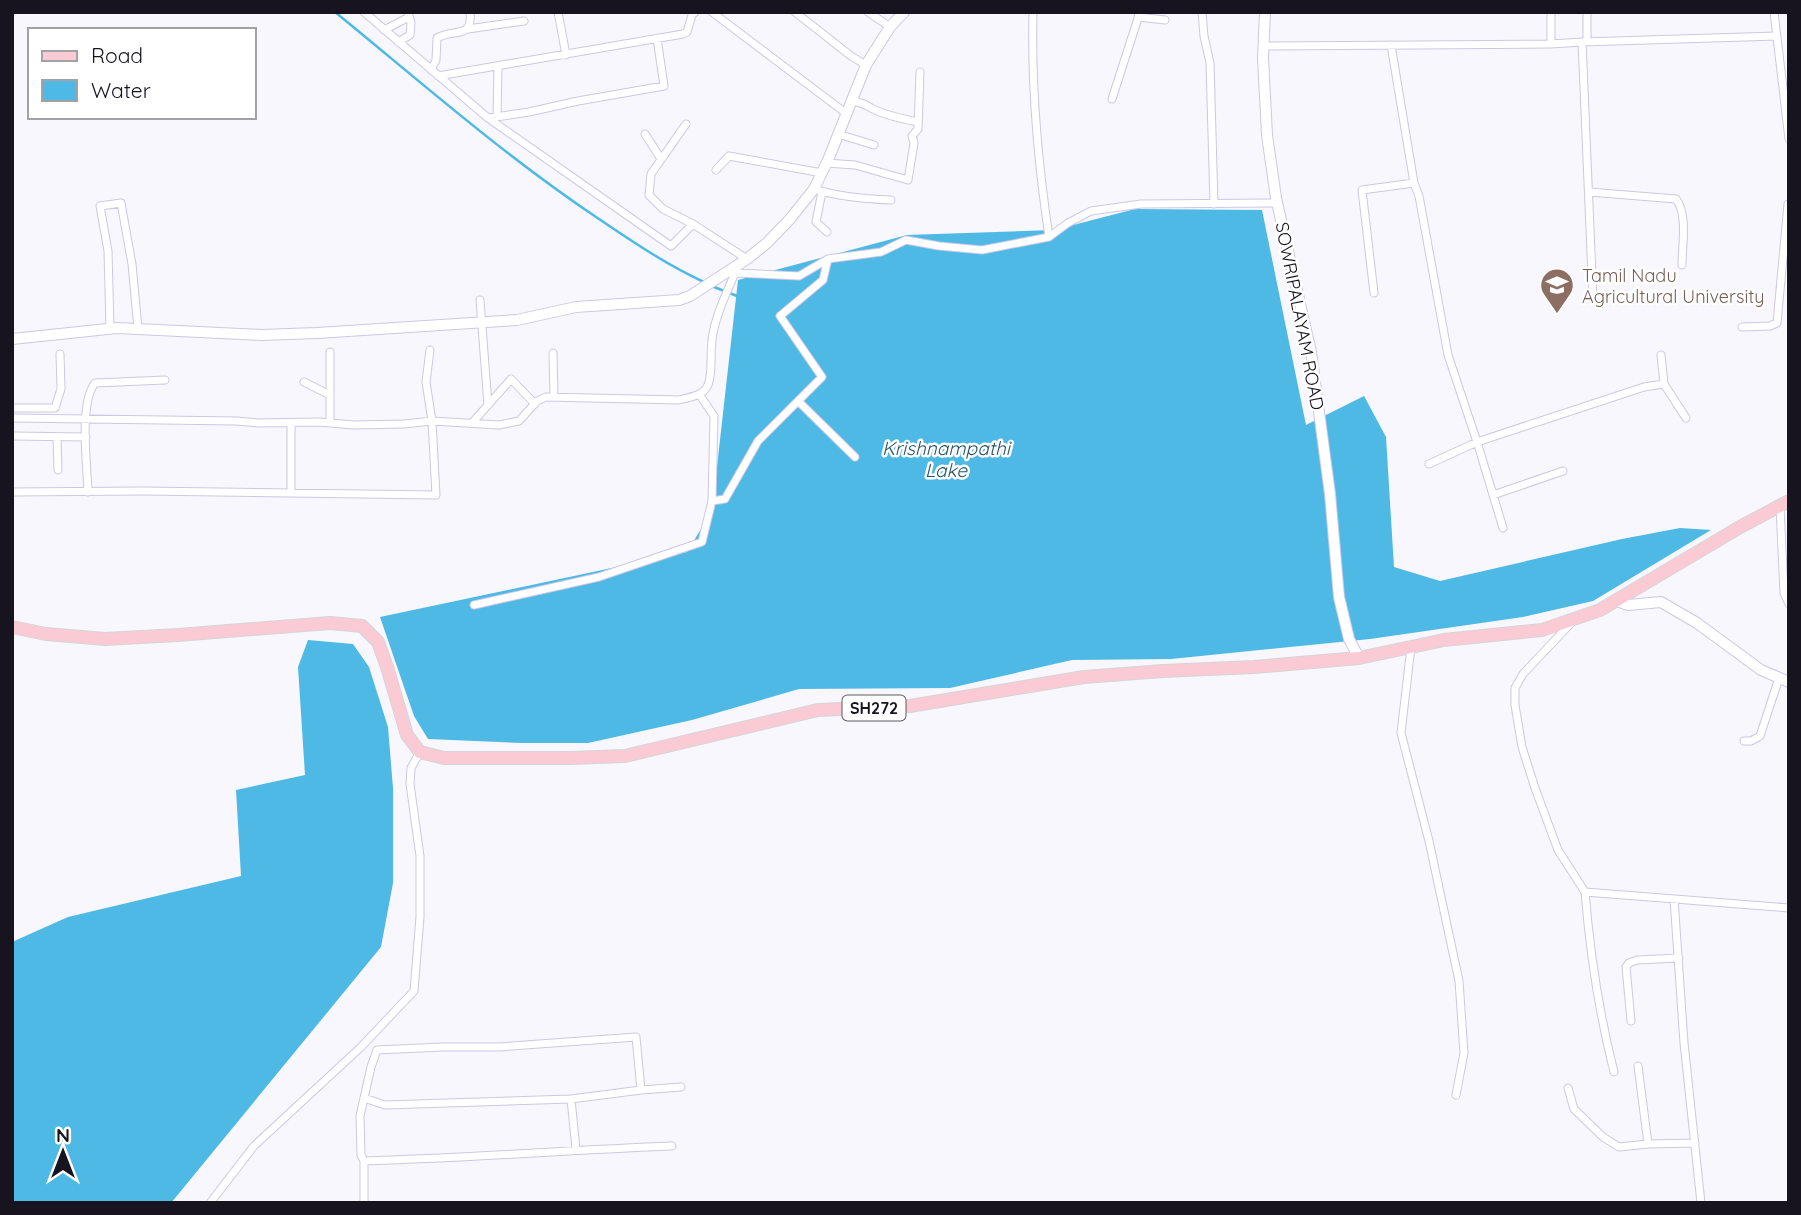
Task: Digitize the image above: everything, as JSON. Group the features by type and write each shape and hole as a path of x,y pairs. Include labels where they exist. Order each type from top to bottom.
{"main road":[{"name":"SH272","path":"420,752 444,758 625,756 818,710 911,706 1084,677 1359,658 1444,640 1542,630 1600,610 1784,504"},
{"path":"12,627 46,634 105,639 330,623 362,626 378,642 407,735 420,752"}],"street":[{"path":"364,12 488,118 671,246 693,224"},
{"path":"468,29 471,24 470,12"},
{"path":"558,12 566,55"},
{"path":"438,76 683,34 687,32 695,12"},
{"path":"712,12 847,114"},
{"path":"795,12 866,65"},
{"path":"868,12 890,27"},
{"path":"827,232 816,222 818,191 824,168 866,65 890,27 905,12"},
{"path":"1033,12 1035,115 1049,237"},
{"path":"1202,12 1210,64 1214,204"},
{"name":"SOWRIPALAYAM ROAD","path":"1265,12 1264,89 1267,135 1277,203 1311,352 1330,494 1339,597 1349,639 1359,658"},
{"path":"1551,12 1551,44"},
{"path":"1587,12 1584,41 1593,299"},
{"path":"1774,12 1789,139"},
{"path":"384,30 409,15 410,35 398,43"},
{"path":"1112,99 1139,15 1165,20"},
{"path":"431,70 436,60 437,38 441,35 524,21"},
{"path":"1264,46 1551,44 1777,36"},
{"path":"488,118 664,86 657,38"},
{"path":"1391,45 1414,183 1419,196 1448,355 1503,528"},
{"path":"1779,56 1789,56"},
{"path":"497,117 498,66"},
{"path":"716,170 729,156 824,168 855,166 908,180 914,143 912,136 918,129 920,72"},
{"path":"852,100 897,118 918,122"},
{"path":"686,124 651,174 649,195 663,209 693,224 747,259"},
{"path":"645,134 661,159"},
{"path":"838,134 874,145"},
{"path":"1374,293 1362,190 1414,183"},
{"path":"818,191 850,198 891,200"},
{"path":"12,339 110,329 262,335 317,333 517,320 576,307 679,300 732,274 818,191"},
{"path":"1588,192 1676,199 1682,206 1683,215 1682,265"},
{"path":"732,274 799,276 828,259 881,252 906,240 982,250 1049,237 1091,211 1141,204 1277,203"},
{"path":"110,329 108,251 100,206 121,204 132,264 138,329"},
{"path":"1742,327 1770,326 1777,323 1788,204"},
{"path":"712,501 725,499 758,441 822,377 780,316 823,280 828,259"},
{"path":"12,418 353,425 432,421 499,425 519,421 537,401 546,397 679,400 696,396 709,384 712,338 732,274"},
{"path":"1780,295 1789,295"},
{"path":"481,300 488,405"},
{"path":"12,492 436,495 432,421 426,382 430,350"},
{"path":"330,352 330,423"},
{"path":"553,353 554,397"},
{"path":"12,408 55,408 61,389 60,354"},
{"path":"1661,355 1664,384 1686,418"},
{"path":"472,423 511,379 535,404"},
{"path":"88,492 85,419 89,390 95,383 165,380"},
{"path":"304,382 330,395"},
{"path":"1429,464 1477,442 1644,387 1664,384"},
{"path":"474,605 599,577 702,542 712,501 714,416 699,394"},
{"path":"798,401 855,457"},
{"path":"290,493 291,423"},
{"path":"12,436 86,437"},
{"path":"57,437 58,470"},
{"path":"1493,495 1563,471"},
{"path":"1784,504 1784,593 1789,604"},
{"path":"1616,601 1628,606 1661,602 1697,623 1761,670 1784,680 1760,736 1756,740 1744,741"},
{"path":"1574,620 1523,674 1515,688 1515,705 1522,747 1558,850 1585,892 1603,1028 1614,1072"},
{"path":"1411,647 1401,733 1429,841 1459,981 1464,1054 1456,1095"},
{"path":"210,1203 254,1146 361,1046 414,991 420,917 420,856 410,784 411,768 420,752"},
{"path":"1585,892 1789,908"},
{"path":"1674,899 1684,1043 1701,1203"},
{"path":"1631,1021 1626,967 1629,963 1637,960 1679,958"},
{"path":"361,1046 377,1050 499,1047 636,1037 641,1090"},
{"path":"364,1203 360,1116 377,1050"},
{"path":"1638,1066 1648,1144"},
{"path":"365,1098 385,1105 571,1099 681,1087"},
{"path":"1568,1088 1574,1109 1603,1137 1619,1147 1695,1143"},
{"path":"571,1099 576,1149"},
{"path":"364,1161 671,1146"}],"water":[{"name":"Krishnampathi Lake","path":"1135,209 1262,210 1306,425 1364,396 1386,437 1394,567 1440,581 1680,528 1711,530 1593,601 1523,617 1370,639 1171,659 1072,660 950,688 799,689 692,720 588,743 428,739 414,716 380,617 687,552 712,511 738,280 907,235 1054,230"},
{"path":"308,640 353,644 369,667 388,727 393,788 393,883 381,947 171,1203 12,1203 12,942 68,917 241,876 236,790 305,775 298,667"}],"waterway":[{"path":"335,12 465,119 565,195 650,253 704,282"},
{"path":"714,287 737,296"}],"place":[{"name":"Tamil Nadu Agricultural University","path":"1557,315"}]}
